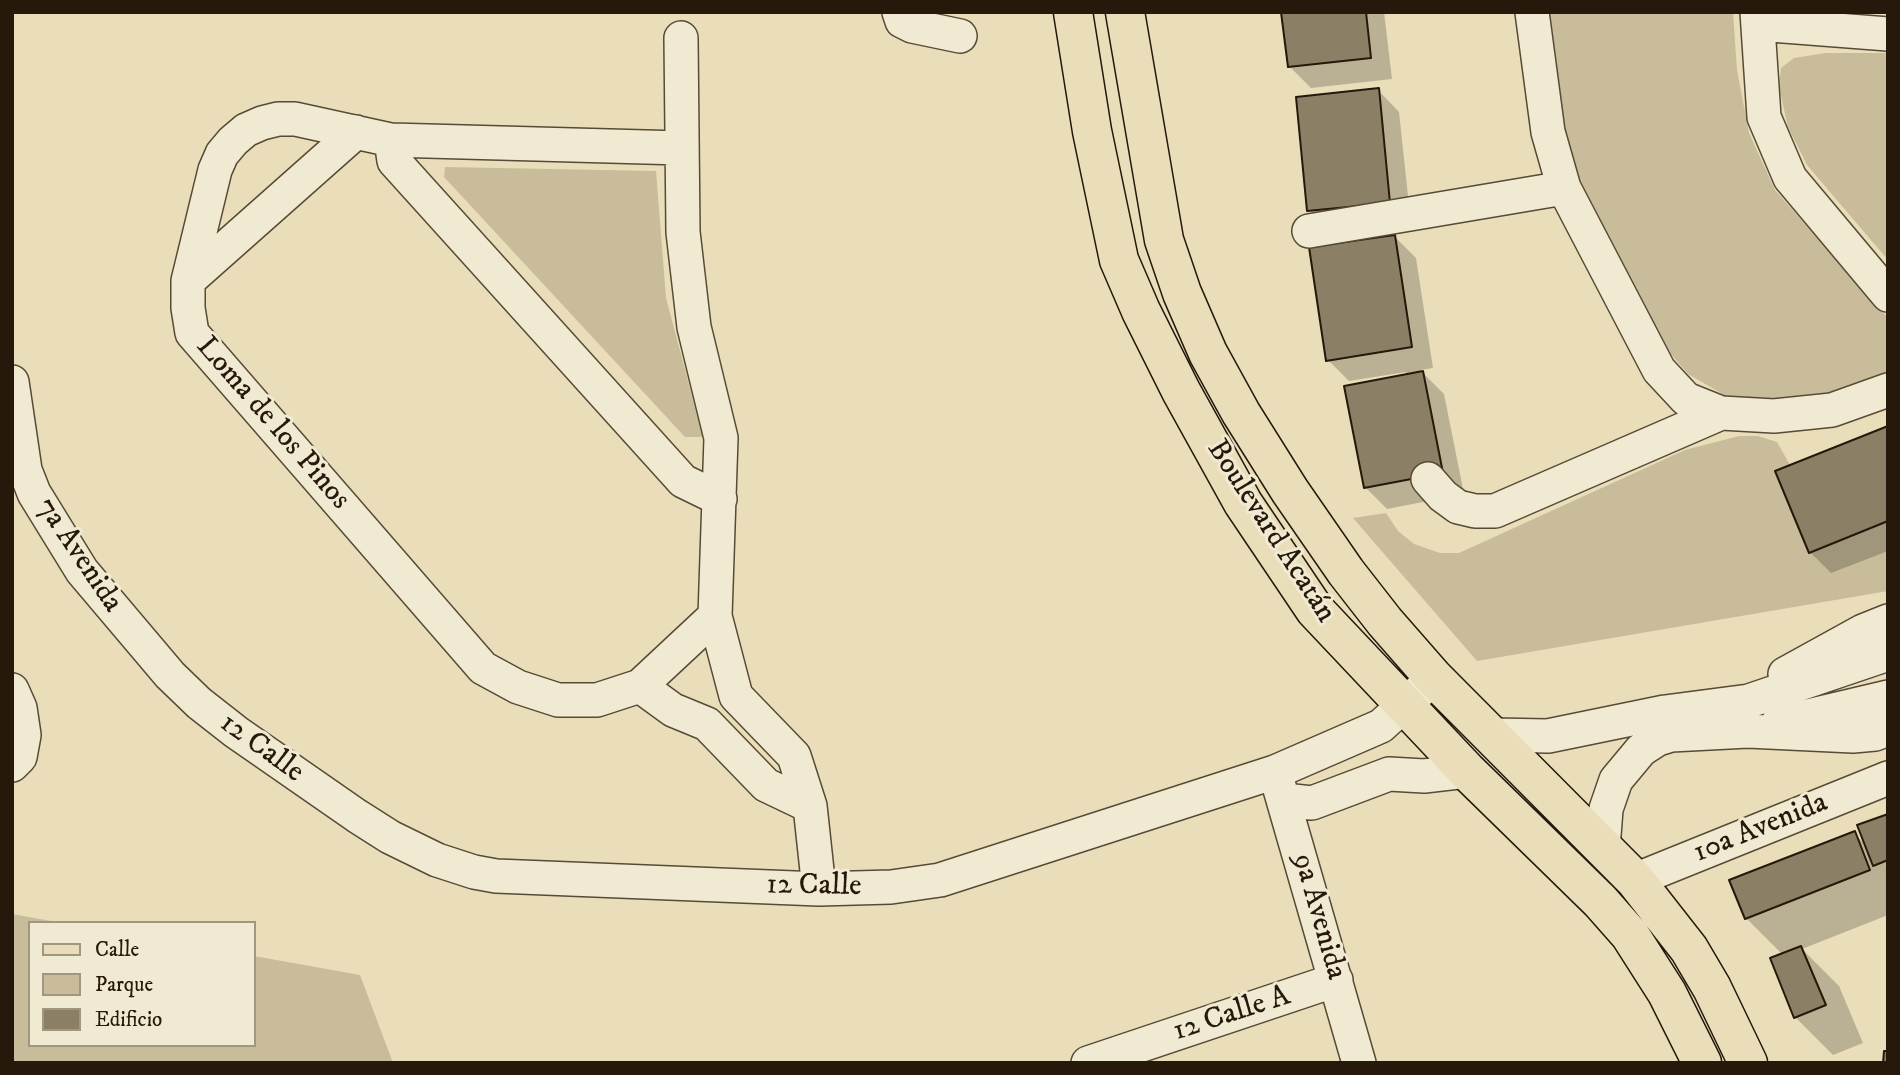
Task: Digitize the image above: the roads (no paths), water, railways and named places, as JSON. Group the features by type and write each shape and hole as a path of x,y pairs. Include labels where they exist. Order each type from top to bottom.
{"main road":[{"name":"Boulevard Acatán","path":"1073,12 1092,131 1119,260 1181,391 1251,514 1315,610 1392,716 1467,771 1600,901 1630,935 1667,993 1702,1063"},
{"name":"Boulevard Acatán","path":"1125,12 1164,240 1182,293 1209,354 1241,413 1290,491 1346,572 1385,622 1434,678 1635,880 1689,949 1712,988 1748,1063"}],"street":[{"path":"899,12 902,21 912,26 960,36"},
{"path":"1532,12 1548,132 1564,188 1659,370 1686,400 1721,413 1774,416 1832,410 1888,390"},
{"path":"1888,34 1758,18 1764,117 1790,178 1888,295"},
{"path":"681,38 683,232 694,327 721,438 715,616 736,696 794,756 810,806 819,889"},
{"name":"Loma de los Pinos","path":"682,148 391,140 296,119 278,119 246,130 222,155 215,170 188,281 188,307 192,333 483,668 518,687 558,699 597,700 640,686 715,616"},
{"path":"188,281 355,132"},
{"path":"391,140 394,161 683,481 720,499"},
{"path":"1309,231 1564,188"},
{"name":"7a Avenida","path":"12,382 25,470 49,520 97,590 153,656 199,703"},
{"path":"1428,479 1443,496 1458,507 1475,511 1495,511 1721,413"},
{"path":"1749,716 1789,671 1863,631 1888,621"},
{"path":"1749,716 1888,654"},
{"name":"12 Calle","path":"199,703 236,732 366,822 408,846 456,867 496,876 819,889 891,887 940,880 1280,786 1392,716 1434,678"},
{"path":"640,686 673,710 707,724 766,785 810,806"},
{"path":"12,690 19,705 24,735 20,757 12,765"},
{"path":"707,724 736,696"},
{"path":"1604,849 1606,809 1616,780 1641,750 1658,739 1749,716 1888,697"},
{"path":"1492,735 1548,736 1665,712 1749,716 1853,736 1875,734 1888,729"},
{"path":"1389,774 1392,716"},
{"path":"1280,786 1312,803 1389,774 1424,776 1467,771"},
{"name":"10a Avenida","path":"1635,880 1888,778"},
{"name":"9a Avenida","path":"1280,786 1359,1063"},
{"name":"12 Calle A","path":"1088,1063 1336,980"}]}
